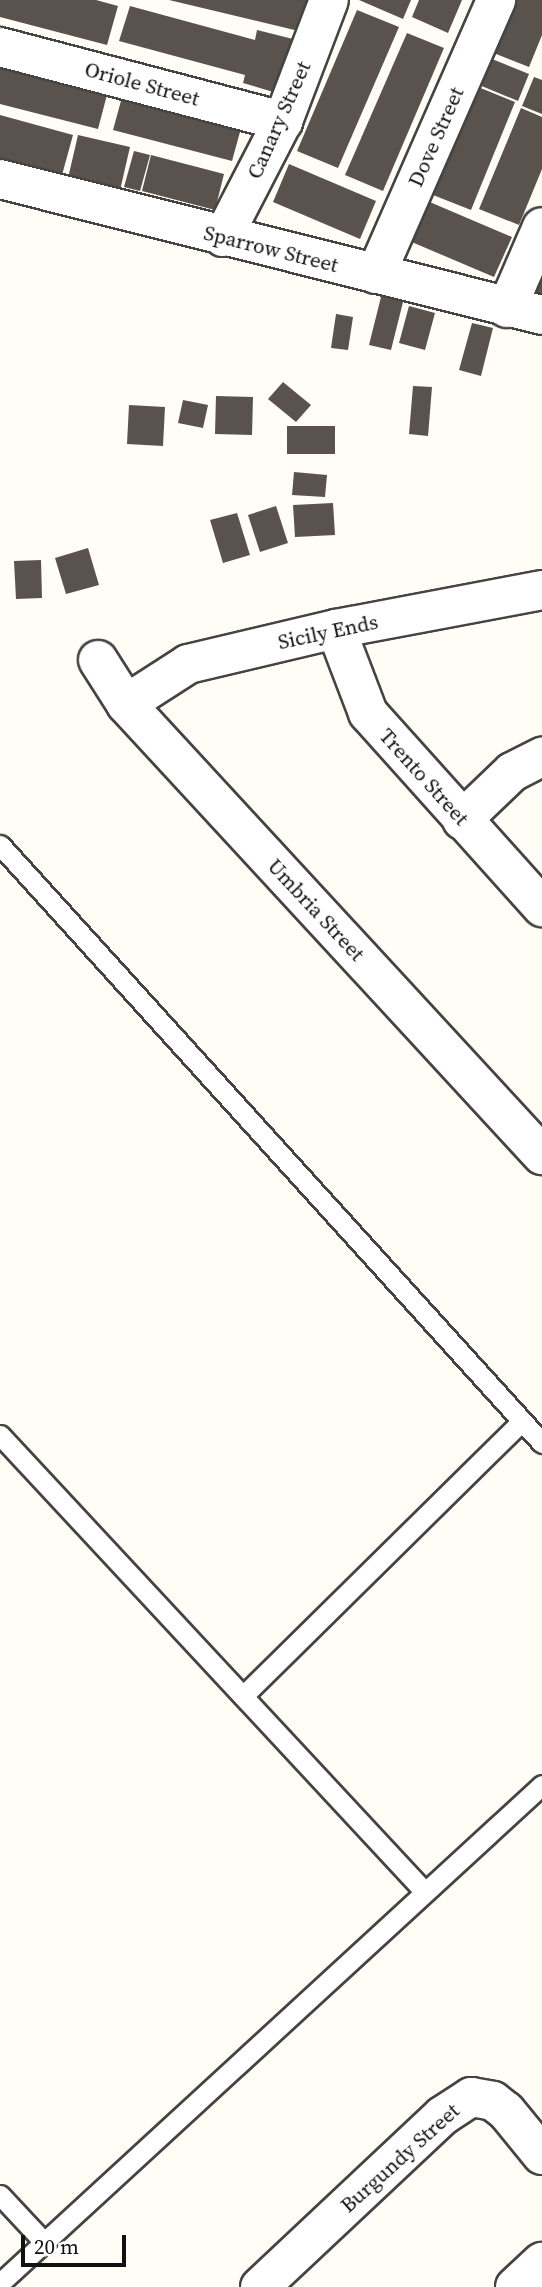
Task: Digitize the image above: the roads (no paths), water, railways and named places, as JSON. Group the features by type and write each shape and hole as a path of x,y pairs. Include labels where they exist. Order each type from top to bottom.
{"street":[{"name":"Canary Street","path":"223,237 283,121 329,0"},
{"name":"Dove Street","path":"376,274 496,0"},
{"name":"Oriole Street","path":"0,47 283,121"},
{"name":"Sparrow Street","path":"0,179 524,312"},
{"path":"524,312 542,227"},
{"name":"Sicily Ends","path":"125,704 188,664 336,629 542,590"},
{"name":"Trento Street","path":"336,629 368,713 542,907"},
{"name":"Umbria Street","path":"98,660 125,704 542,1154"},
{"path":"462,820 512,772 542,757"},
{"name":"Burgundy Street","path":"260,2287 442,2116 471,2096 493,2101 506,2110 542,2155"},
{"path":"515,2287 542,2262"}],"lane":[{"path":"0,845 542,1443"},
{"path":"243,1696 521,1422"},
{"path":"0,1435 425,1892"},
{"path":"0,2283 542,1785"},
{"path":"0,2195 44,2242"}]}
